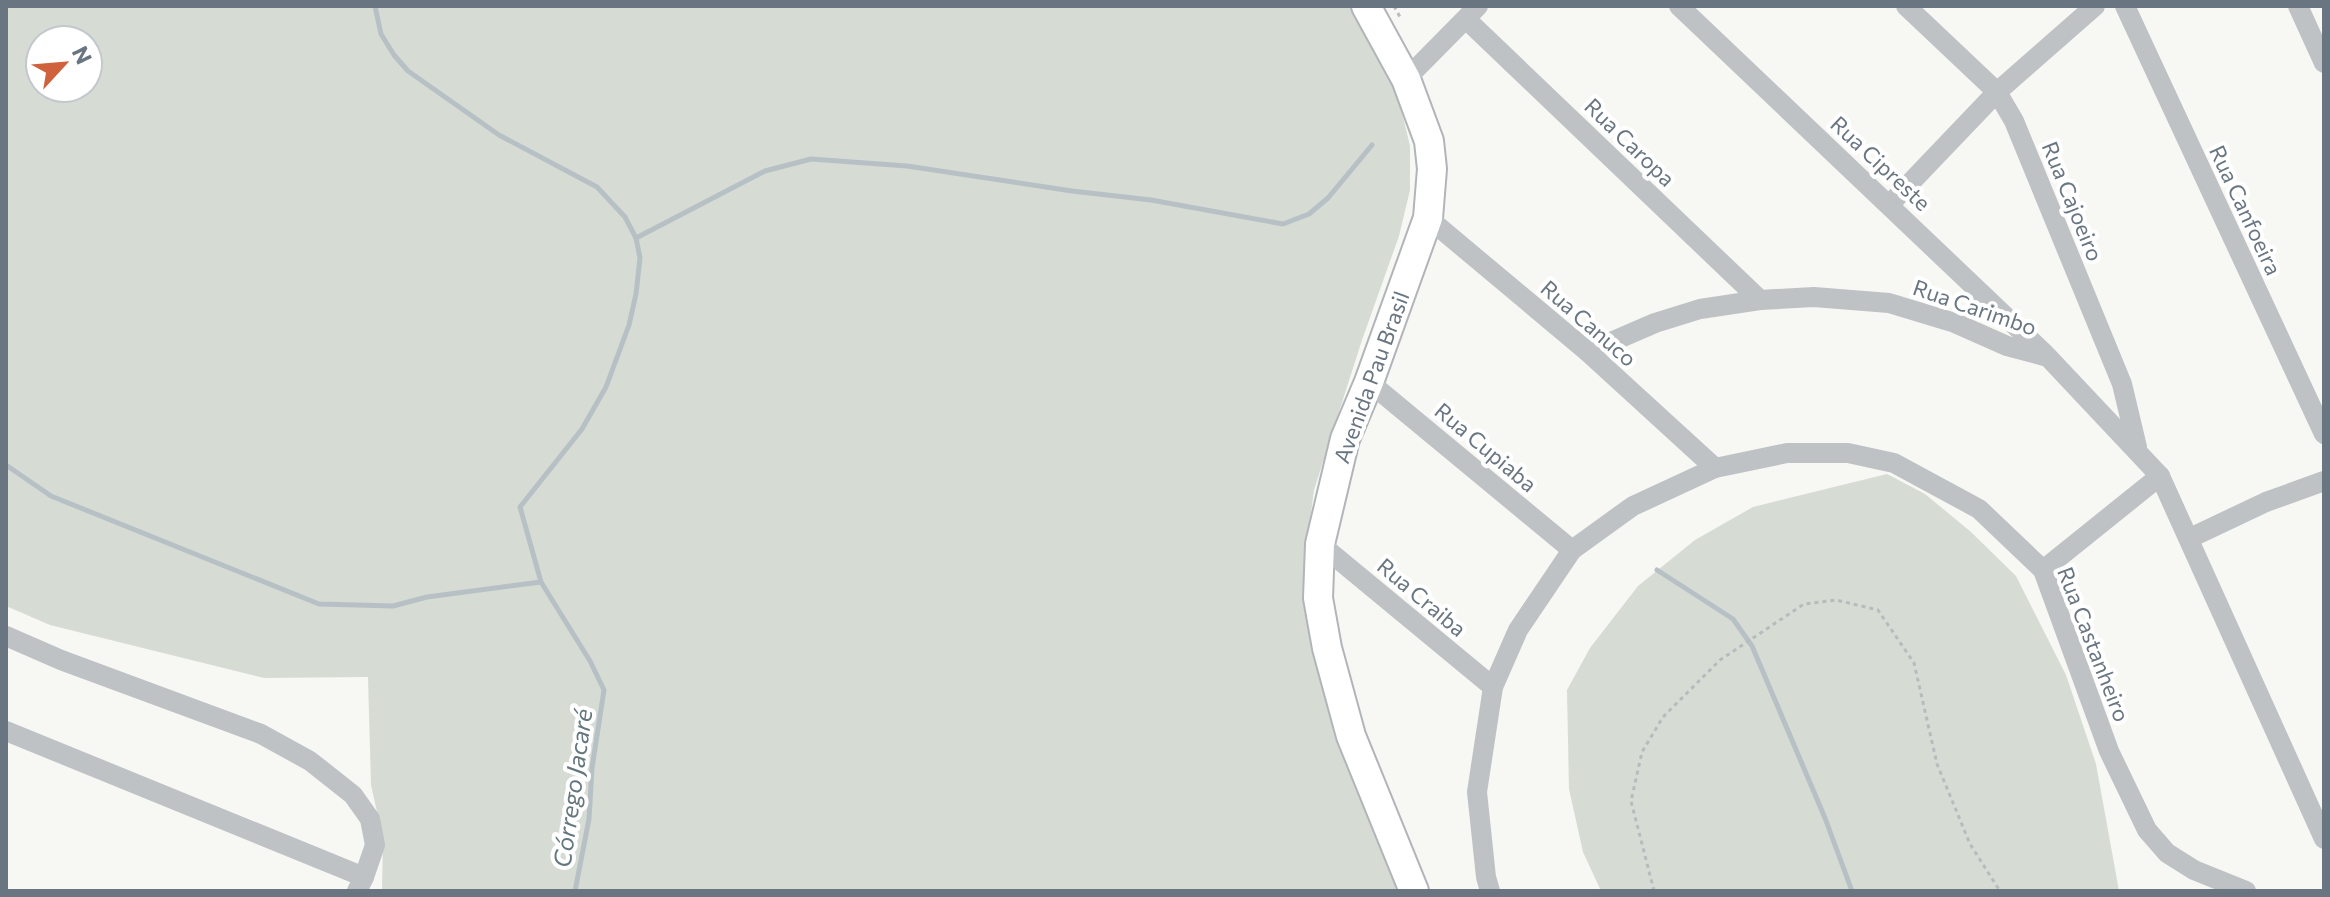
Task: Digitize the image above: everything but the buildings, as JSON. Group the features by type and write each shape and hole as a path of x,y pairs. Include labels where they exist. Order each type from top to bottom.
{"main road":[{"name":"Avenida Pau Brasil","path":"1366,6 1406,79 1429,141 1432,169 1428,218 1369,382 1345,439 1320,544 1318,598 1327,648 1351,736 1414,891"}],"street":[{"name":"Rua Cipreste","path":"1679,6 2048,357"},
{"name":"Rua Cajoeiro","path":"1906,6 1997,92 2014,121 2122,384 2137,448"},
{"path":"1890,204 1997,92 2095,6"},
{"name":"Rua Canfoeira","path":"2125,6 2324,434"},
{"path":"2298,6 2324,63"},
{"path":"1406,79 1472,13"},
{"name":"Rua Caropa","path":"1472,13 1760,300"},
{"name":"Rua Canuco","path":"1428,218 1588,352 1715,468"},
{"name":"Rua Carimbo","path":"1588,352 1655,323 1700,309 1760,300 1814,297 1889,303 1955,323 2007,346 2048,357 2137,448 2160,476"},
{"name":"Rua Cupiaba","path":"1369,382 1572,550"},
{"name":"Rua Castanheiro","path":"1490,891 1477,792 1493,687 1518,630 1572,550 1633,506 1715,468 1787,453 1848,453 1894,463 1979,509 2043,570 2109,751 2147,830 2176,859 2194,870 2246,891"},
{"path":"2043,570 2160,476 2324,839"},
{"path":"2190,538 2266,502 2324,481"},
{"name":"Rua Craiba","path":"1320,544 1493,687"},
{"path":"6,636 61,660 261,734 310,761 353,795 370,819 375,845 360,884 6,731"}],"path":[{"path":"1394,6 1401,20"},
{"path":"1654,891 1631,801 1642,752 1663,717 1720,660 1745,643 1804,604 1836,600 1878,610 1914,663 1937,764 1970,844 2000,891"}],"shaded area":[{"path":"6,6 1350,6 1387,67 1397,92 1410,146 1410,190 1399,236 1314,490 1305,559 1306,593 1316,665 1407,891 382,891 383,839 371,785 368,677 264,678 50,625 6,606"},
{"path":"1887,474 1925,494 1971,532 2016,576 2066,675 2096,764 2119,891 1601,891 1583,852 1569,789 1567,690 1590,648 1638,586 1695,540 1753,507"}],"waterway":[{"name":"Córrego Jacaré","path":"375,6 381,34 408,71 499,135 597,187 625,217 636,238 640,258 636,294 629,325 606,387 582,429 520,507 541,582 590,661 604,690 592,768 589,819 575,891"},
{"path":"636,238 765,171 811,159 907,166 1151,200 1283,224 1309,214 1328,198 1372,145"},
{"path":"6,465 51,496 319,604 393,606 427,597 541,582"},
{"path":"1657,570 1733,619 1752,646 1825,818 1852,891"}]}
